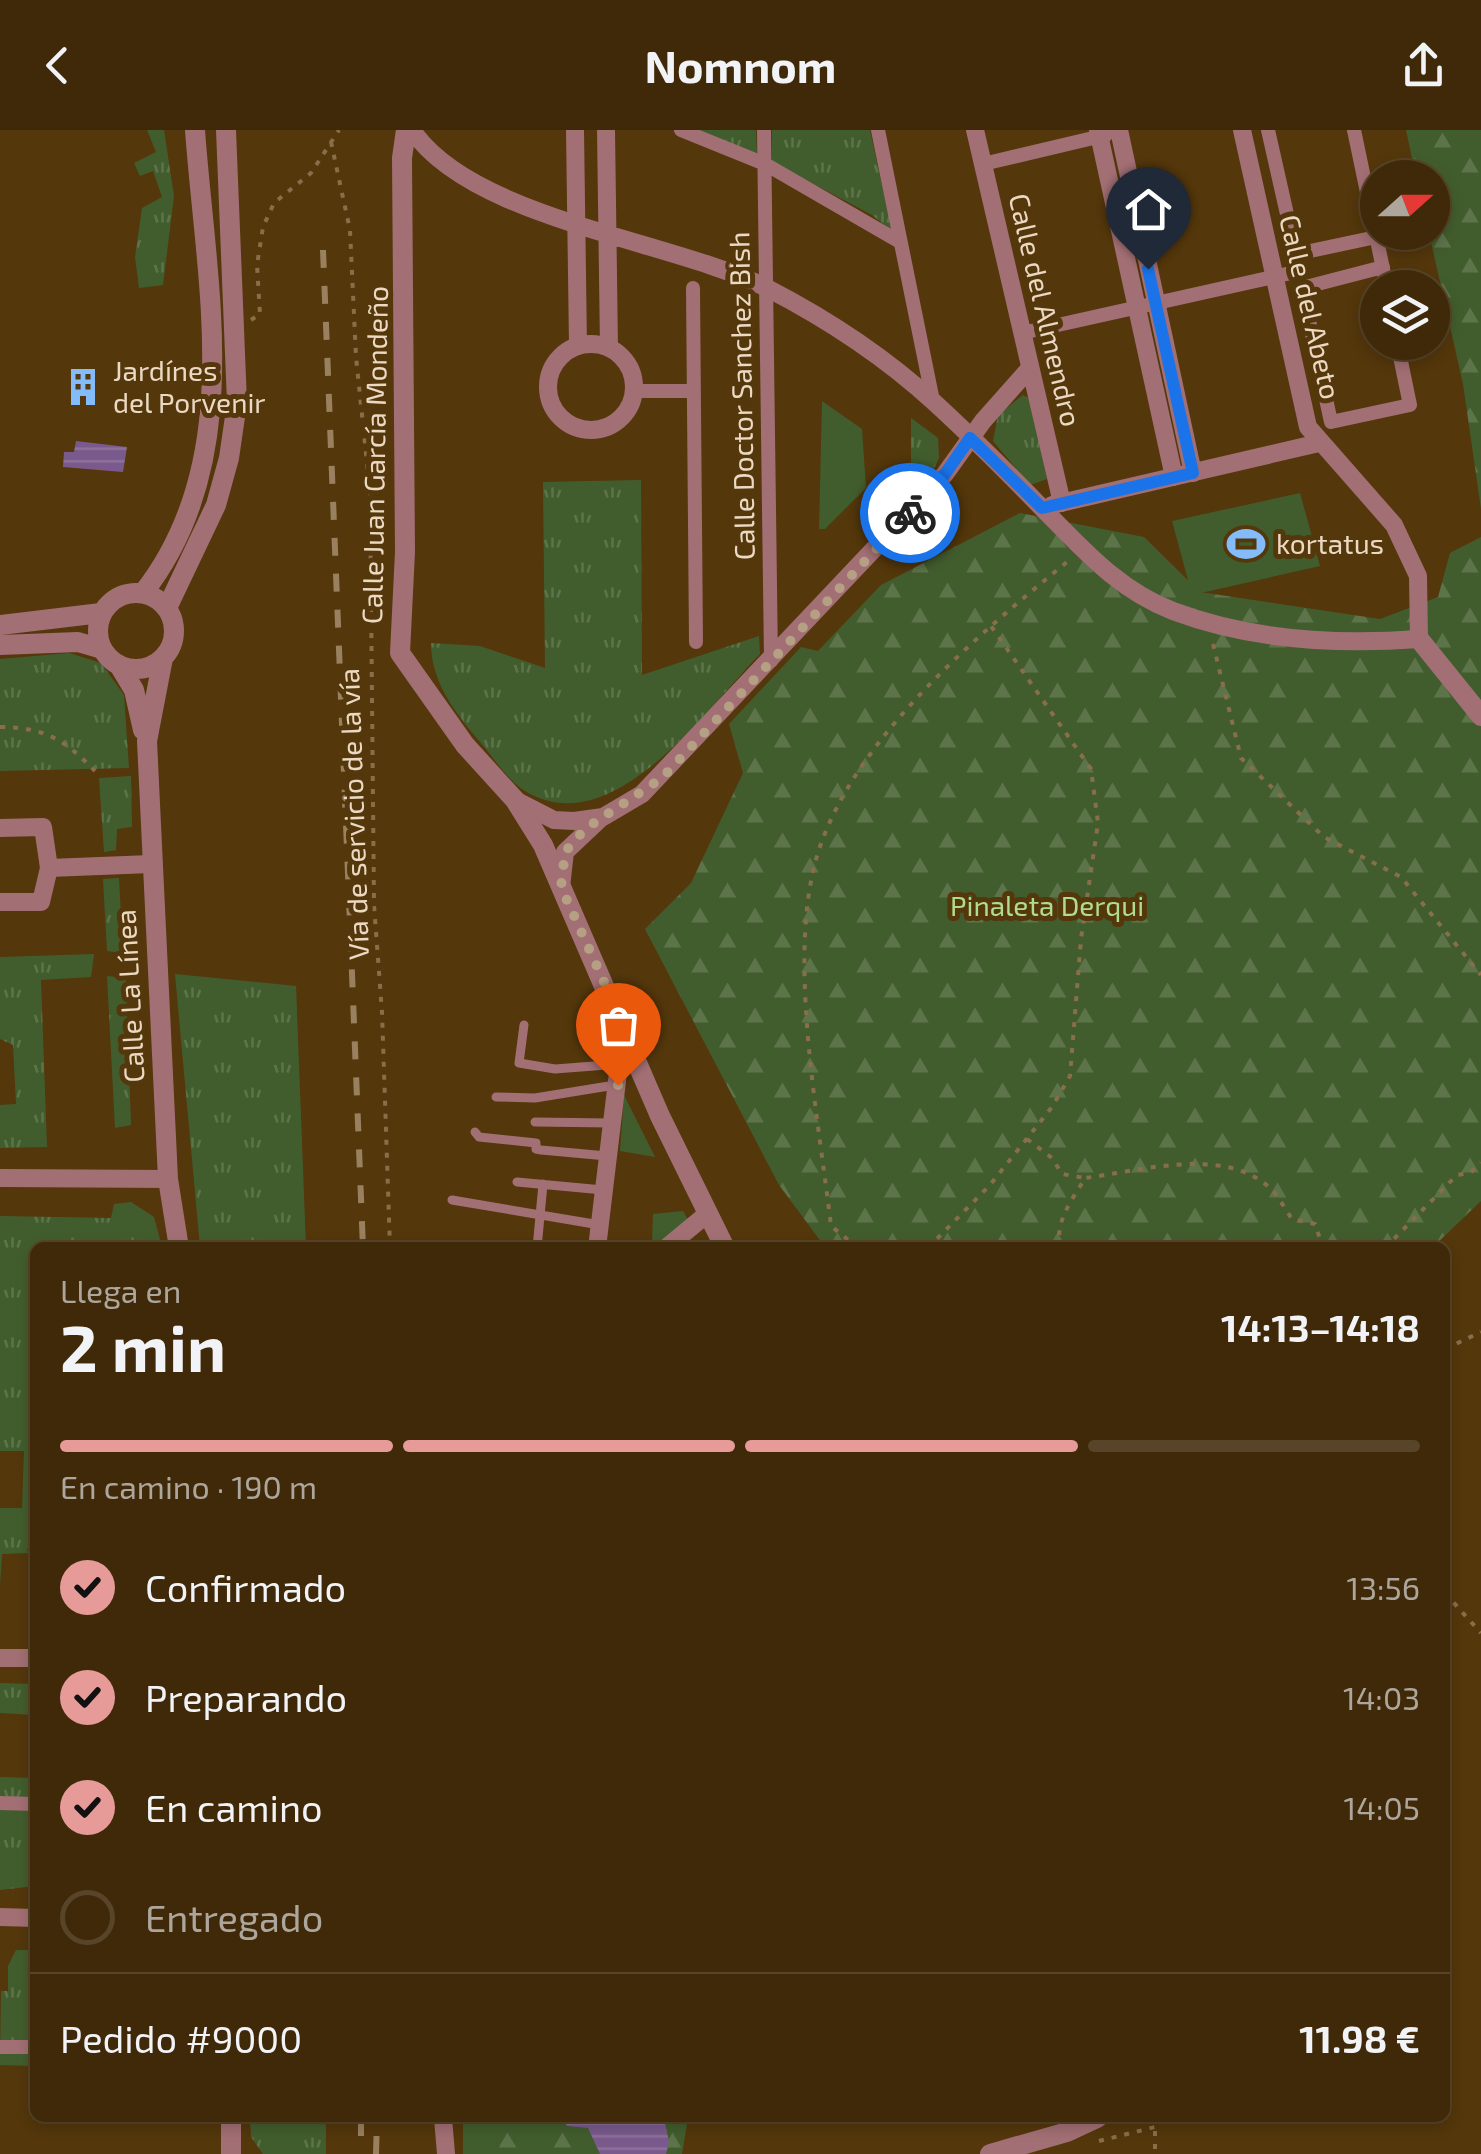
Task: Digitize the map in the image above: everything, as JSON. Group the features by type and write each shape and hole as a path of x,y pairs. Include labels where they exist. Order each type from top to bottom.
{"street":[{"path":"143,593 159,572 195,498 208,454 214,402 195,130"},
{"path":"167,608 216,506 229,458 237,403 226,130"},
{"path":"409,130 423,146 486,189 764,287 864,344 933,401 1106,574 1173,611 1208,621 1332,642 1419,640 1481,716"},
{"name":"Calle Juan García Mondeño","path":"409,130 402,158 406,552 400,653 465,745 516,800 543,845 723,1242"},
{"path":"576,130 578,346"},
{"path":"606,130 609,348"},
{"name":"Calle Doctor Sanchez Bish","path":"764,130 771,661"},
{"path":"878,130 933,401"},
{"name":"Calle del Almendro","path":"975,130 1062,503"},
{"path":"983,164 1122,130 1184,475"},
{"name":"Calle del Abeto","path":"1242,130 1308,427 1394,525 1418,576 1419,640"},
{"path":"1268,130 1331,422 1410,405 1401,360"},
{"path":"1354,130 1360,160"},
{"path":"681,132 764,164 900,242"},
{"path":"1099,133 1136,308 1184,475"},
{"path":"1296,254 1360,240"},
{"path":"1379,250 1384,270"},
{"path":"1302,288 1383,267"},
{"path":"1022,333 1300,271"},
{"path":"693,288 696,642"},
{"path":"578,346 609,348 628,365 634,390 631,405 612,426 583,430 570,425 558,416 548,388 556,362 578,346"},
{"path":"561,887 565,852 574,841 662,778 945,474 970,438 1030,368"},
{"path":"634,390 693,391"},
{"path":"1042,508 1319,444"},
{"path":"0,645 78,642 102,649 119,666 143,668 163,658 174,632 167,608 143,593 119,596 102,613 98,625 102,649"},
{"path":"0,625 102,613"},
{"name":"Calle La Línea","path":"147,741 163,658"},
{"name":"Calle La Línea","path":"119,666 134,690 147,741 168,1180 178,1242"},
{"name":"Calle Juan García Mondeño","path":"516,800 554,820"},
{"path":"543,845 554,820 603,817"},
{"path":"0,828 43,827 49,868 41,902 0,902"},
{"path":"543,845 574,841"},
{"path":"49,868 151,864"},
{"path":"598,1242 624,1026"},
{"path":"0,1178 168,1180"},
{"path":"673,1242 707,1214"},
{"path":"0,1658 30,1658"},
{"path":"0,1803 30,1804"},
{"path":"0,1918 30,1918"},
{"path":"0,2047 30,2047"},
{"path":"231,2122 231,2154"},
{"path":"443,2122 446,2154"},
{"path":"990,2154 1088,2122"}],"lane":[{"path":"524,1024 519,1063 554,1069 620,1064"},
{"path":"496,1097 535,1098 618,1085"},
{"path":"535,1122 614,1122"},
{"path":"475,1132 480,1136 536,1143 541,1150 610,1156"},
{"path":"518,1182 606,1190"},
{"path":"538,1242 543,1184"},
{"path":"452,1200 600,1225"}],"path":[{"path":"234,330 260,314 258,265 264,228 274,203 311,173 338,130"},
{"name":"Vía de servicio de la vía","path":"331,142 350,230 356,357 370,492 374,905 390,1242"},
{"path":"851,1242 831,1226 806,964 812,875 837,811 881,741 922,690 1071,558"},
{"path":"1208,621 1240,758 1324,836 1401,878 1481,975"},
{"path":"934,1242 990,1185 1070,1076 1081,939 1098,823 1091,770 991,626"},
{"path":"0,727 49,732 67,742 95,771"},
{"path":"1027,1139 1052,1158 1062,1174 1085,1178 1177,1166 1226,1166 1268,1186 1292,1219 1315,1224 1321,1242"},
{"path":"1391,1242 1458,1176 1481,1163"},
{"path":"1058,1242 1062,1218 1085,1178"},
{"path":"1450,1347 1481,1332"},
{"path":"1450,1599 1481,1633"},
{"path":"1155,2122 1156,2154"}],"green space":[{"path":"147,130 164,130 174,196 163,285 139,288 135,257 142,208 162,197 153,171 140,176 134,163 156,152"},
{"path":"687,130 756,130 757,155"},
{"path":"772,130 870,130 892,231 872,215 772,162"},
{"path":"1406,130 1481,130 1481,509 1463,384 1450,326 1450,270 1437,270 1433,250 1450,250 1450,160 1412,160"},
{"path":"1023,395 1030,399 1047,479 1030,485 993,441 998,415"},
{"path":"822,401 862,429 866,488 825,529 819,529"},
{"path":"911,418 938,438 939,458 931,475 911,497"},
{"path":"641,480 642,675 759,636 760,654 654,764 622,786 589,800 555,802 517,785 466,725 436,673 431,643 480,646 545,668 543,482"},
{"name":"kortatus","path":"1300,493 1320,566 1192,595 1172,521"},
{"name":"Pinaleta Derqui","path":"1020,513 1144,537 1200,592 1380,619 1438,597 1450,553 1481,537 1481,1201 1438,1242 821,1242 779,1185 645,929 691,883 743,773 729,724 801,647 818,651 881,585"},
{"path":"69,653 101,663 124,695 129,768 0,771 0,659"},
{"path":"131,776 132,827 117,829 116,850 104,852 99,778"},
{"path":"119,878 123,953 107,951 103,879"},
{"path":"94,954 91,977 41,980 47,1147 0,1148 0,1105 16,1104 13,1045 0,1039 0,957"},
{"path":"175,974 296,986 306,1242 200,1242"},
{"path":"107,976 126,978 131,1125 115,1128"},
{"path":"624,1095 655,1157 620,1151"},
{"path":"131,1202 154,1217 161,1242 30,1242 30,1548 28,1553 2,1554 0,1585 0,1508 22,1508 24,1451 0,1451 0,1216 111,1218 114,1204"},
{"path":"683,1211 688,1220 661,1242 652,1242 653,1214"},
{"path":"0,1683 30,1684 30,1715 0,1713"},
{"path":"0,1777 30,1778 30,1887 0,1890"},
{"path":"16,1950 30,1950 30,2066 0,2065 1,1991 8,1991 8,1966"},
{"path":"250,2122 326,2122 326,2154 263,2154 251,2137"},
{"path":"463,2122 687,2122 682,2154 463,2154"}],"shaded area":[{"path":"76,441 127,447 123,472 63,467 64,452 74,452"},
{"path":"564,2122 665,2122 669,2142 666,2154 600,2154 588,2128 567,2126"}],"railway":[{"path":"323,250 363,1242"},
{"path":"361,2122 361,2154"},
{"path":"376,2154 377,2122"}],"way so far":[{"path":"618,1085 624,1026 561,887 565,852 585,829 662,778 910,513"}],"place":[{"name":"Jardínes del Porvenir","path":"83,387"},
{"name":"kortatus","path":"1246,544"}],"route":[{"path":"910,513 970,438 1042,508 1193,473 1148,269"}]}
